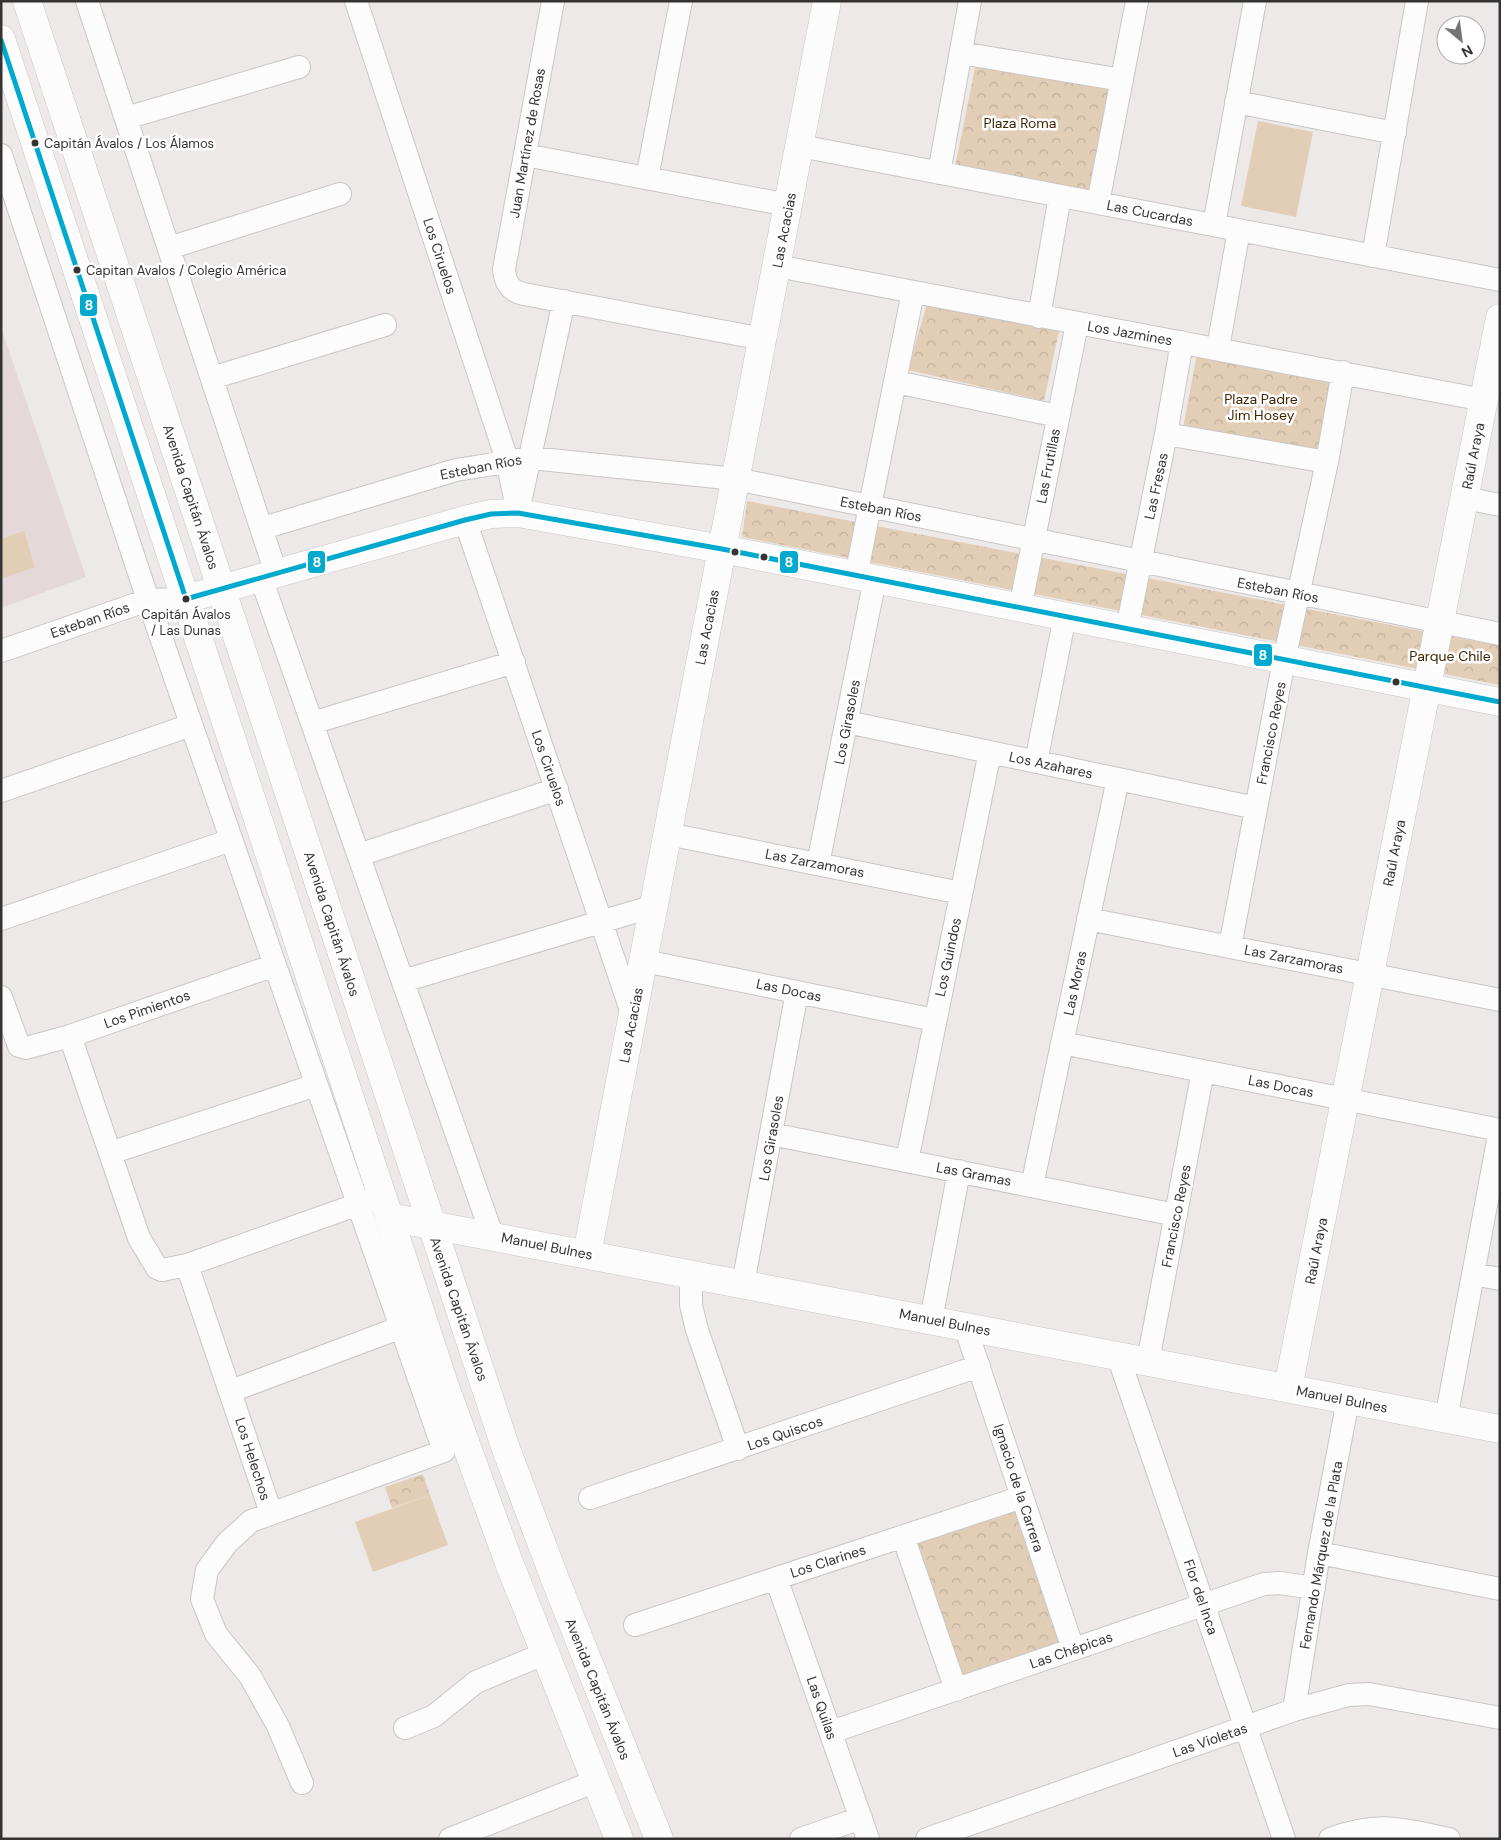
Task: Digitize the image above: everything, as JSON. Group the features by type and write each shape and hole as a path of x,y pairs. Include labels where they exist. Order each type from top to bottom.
{"main road":[{"name":"Avenida Capitán Ávalos","path":"27,1 430,1223 529,1512 659,1839"},
{"name":"Las Acacias","path":"588,1254 827,1"},
{"path":"1,39 186,599 412,1323 472,1464 620,1839"},
{"name":"Raúl Araya","path":"1288,1388 1500,318"},
{"name":"Esteban Ríos","path":"186,599 465,520 491,514 518,513 722,549 1500,702"},
{"name":"Manuel Bulnes","path":"377,1206 430,1223 1500,1429"}],"street":[{"path":"87,1 263,528 268,576 312,723 492,1235"},
{"name":"Los Ciruelos","path":"356,1 507,460 518,513"},
{"name":"Juan Martínez de Rosas","path":"553,1 504,269 508,285 519,293 564,301"},
{"path":"646,178 681,1"},
{"path":"939,173 970,1"},
{"path":"1098,203 1137,1"},
{"path":"1214,225 1255,1"},
{"path":"1374,256 1417,1"},
{"path":"960,53 1122,80"},
{"path":"126,118 299,67"},
{"path":"1236,102 1395,133"},
{"name":"Las Cucardas","path":"800,146 1500,280"},
{"path":"525,155 788,205"},
{"path":"2,160 148,600 316,1085 377,1206"},
{"path":"168,248 340,194"},
{"path":"1039,317 1060,196"},
{"path":"1218,348 1240,230"},
{"name":"Los Jazmines","path":"777,266 1076,324 1218,348 1484,400"},
{"name":"Los Girasoles","path":"818,864 847,722 866,578 870,507 913,292"},
{"path":"518,513 564,301 763,339"},
{"name":"Las Frutillas","path":"1020,608 1076,324"},
{"path":"212,378 385,325"},
{"name":"Las Fresas","path":"1127,629 1166,434 1182,342"},
{"name":"Francisco Reyes","path":"1230,947 1284,660 1343,372"},
{"path":"896,382 1058,416"},
{"path":"1166,434 1326,462"},
{"name":"Esteban Ríos","path":"263,528 456,470 507,460 531,458 736,479 1500,634"},
{"path":"1464,498 1500,505"},
{"name":"Los Ciruelos","path":"465,520 633,1016"},
{"name":"Esteban Ríos","path":"1,651 148,600 186,599"},
{"path":"1036,762 1065,616"},
{"path":"312,723 514,662"},
{"name":"Los Azahares","path":"847,722 1256,808"},
{"path":"1,791 192,725"},
{"name":"Los Guindos","path":"907,1161 990,752"},
{"name":"Las Moras","path":"1032,1186 1118,779"},
{"path":"359,855 556,789"},
{"name":"Las Zarzamoras","path":"668,834 961,893"},
{"path":"1,918 231,840"},
{"path":"403,981 654,906"},
{"name":"Las Zarzamoras","path":"1088,919 1500,1000"},
{"name":"Las Docas","path":"644,960 935,1020"},
{"name":"Los Pimientos","path":"1,997 19,1046 26,1048 70,1036 275,965"},
{"name":"Los Girasoles","path":"744,1284 798,992"},
{"path":"70,1036 110,1153 316,1085"},
{"name":"Las Docas","path":"1062,1043 1500,1130"},
{"name":"Francisco Reyes","path":"1148,1361 1203,1071"},
{"path":"1446,1419 1500,1130"},
{"name":"Las Gramas","path":"771,1134 1176,1215"},
{"name":"Manuel Bulnes","path":"110,1153 138,1238 152,1264 162,1270 187,1266 377,1206"},
{"path":"931,1320 959,1172"},
{"name":"Los Helechos","path":"187,1266 271,1513 251,1521 227,1543 207,1570 202,1599 216,1634 250,1676 274,1718 302,1783"},
{"path":"691,1273 691,1305 696,1330 738,1449"},
{"path":"1473,1274 1500,1279"},
{"path":"231,1391 412,1323 444,1451 271,1513"},
{"name":"Ignacio de la Carrera","path":"966,1326 1073,1649"},
{"name":"Flor del Inca","path":"1118,1356 1284,1839"},
{"name":"Los Quiscos","path":"590,1498 979,1366"},
{"name":"Fernando Márquez de la Plata","path":"1294,1710 1319,1553 1348,1400"},
{"name":"Los Clarines","path":"635,1625 1022,1497"},
{"path":"904,1536 956,1690"},
{"path":"1319,1553 1500,1589"},
{"name":"Las Quilas","path":"776,1578 864,1829"},
{"name":"Las Chépicas","path":"831,1732 1264,1584 1280,1583 1314,1588"},
{"path":"405,1728 434,1716 476,1682 546,1653"},
{"name":"Las Violetas","path":"927,1839 1294,1710 1358,1693 1500,1718"},
{"path":"450,1839 596,1781"},
{"path":"1330,1839 1353,1831 1377,1827 1449,1839"},
{"path":"801,1839 864,1829"}],"shaded area":[{"path":"1,327 86,577 1,608"}],"green space":[{"name":"Plaza Roma","path":"977,58 1112,87 1088,191 955,167"},
{"path":"1258,121 1313,132 1296,217 1241,206"},
{"path":"928,300 1060,326 1044,401 908,370"},
{"name":"Plaza Padre Jim Hosey","path":"1198,349 1340,376 1323,465 1181,438"},
{"name":"Parque Chile","path":"747,501 1500,646 1500,685 742,537"},
{"path":"24,531 35,567 1,579 1,539"},
{"path":"423,1474 430,1495 392,1508 385,1487"},
{"path":"430,1495 448,1545 373,1572 355,1522"},
{"path":"1020,1508 1066,1643 961,1678 915,1544"}],"transit line":[{"name":"8","path":"1,40 186,599 465,520 491,514 518,513 722,549 1500,702"}],"place":[{"name":"Capitán Ávalos / Los Álamos","path":"35,143"},
{"name":"Capitan Avalos / Colegio América","path":"77,270"},
{"name":"Capitán Ávalos / Las Dunas","path":"186,599"}]}
